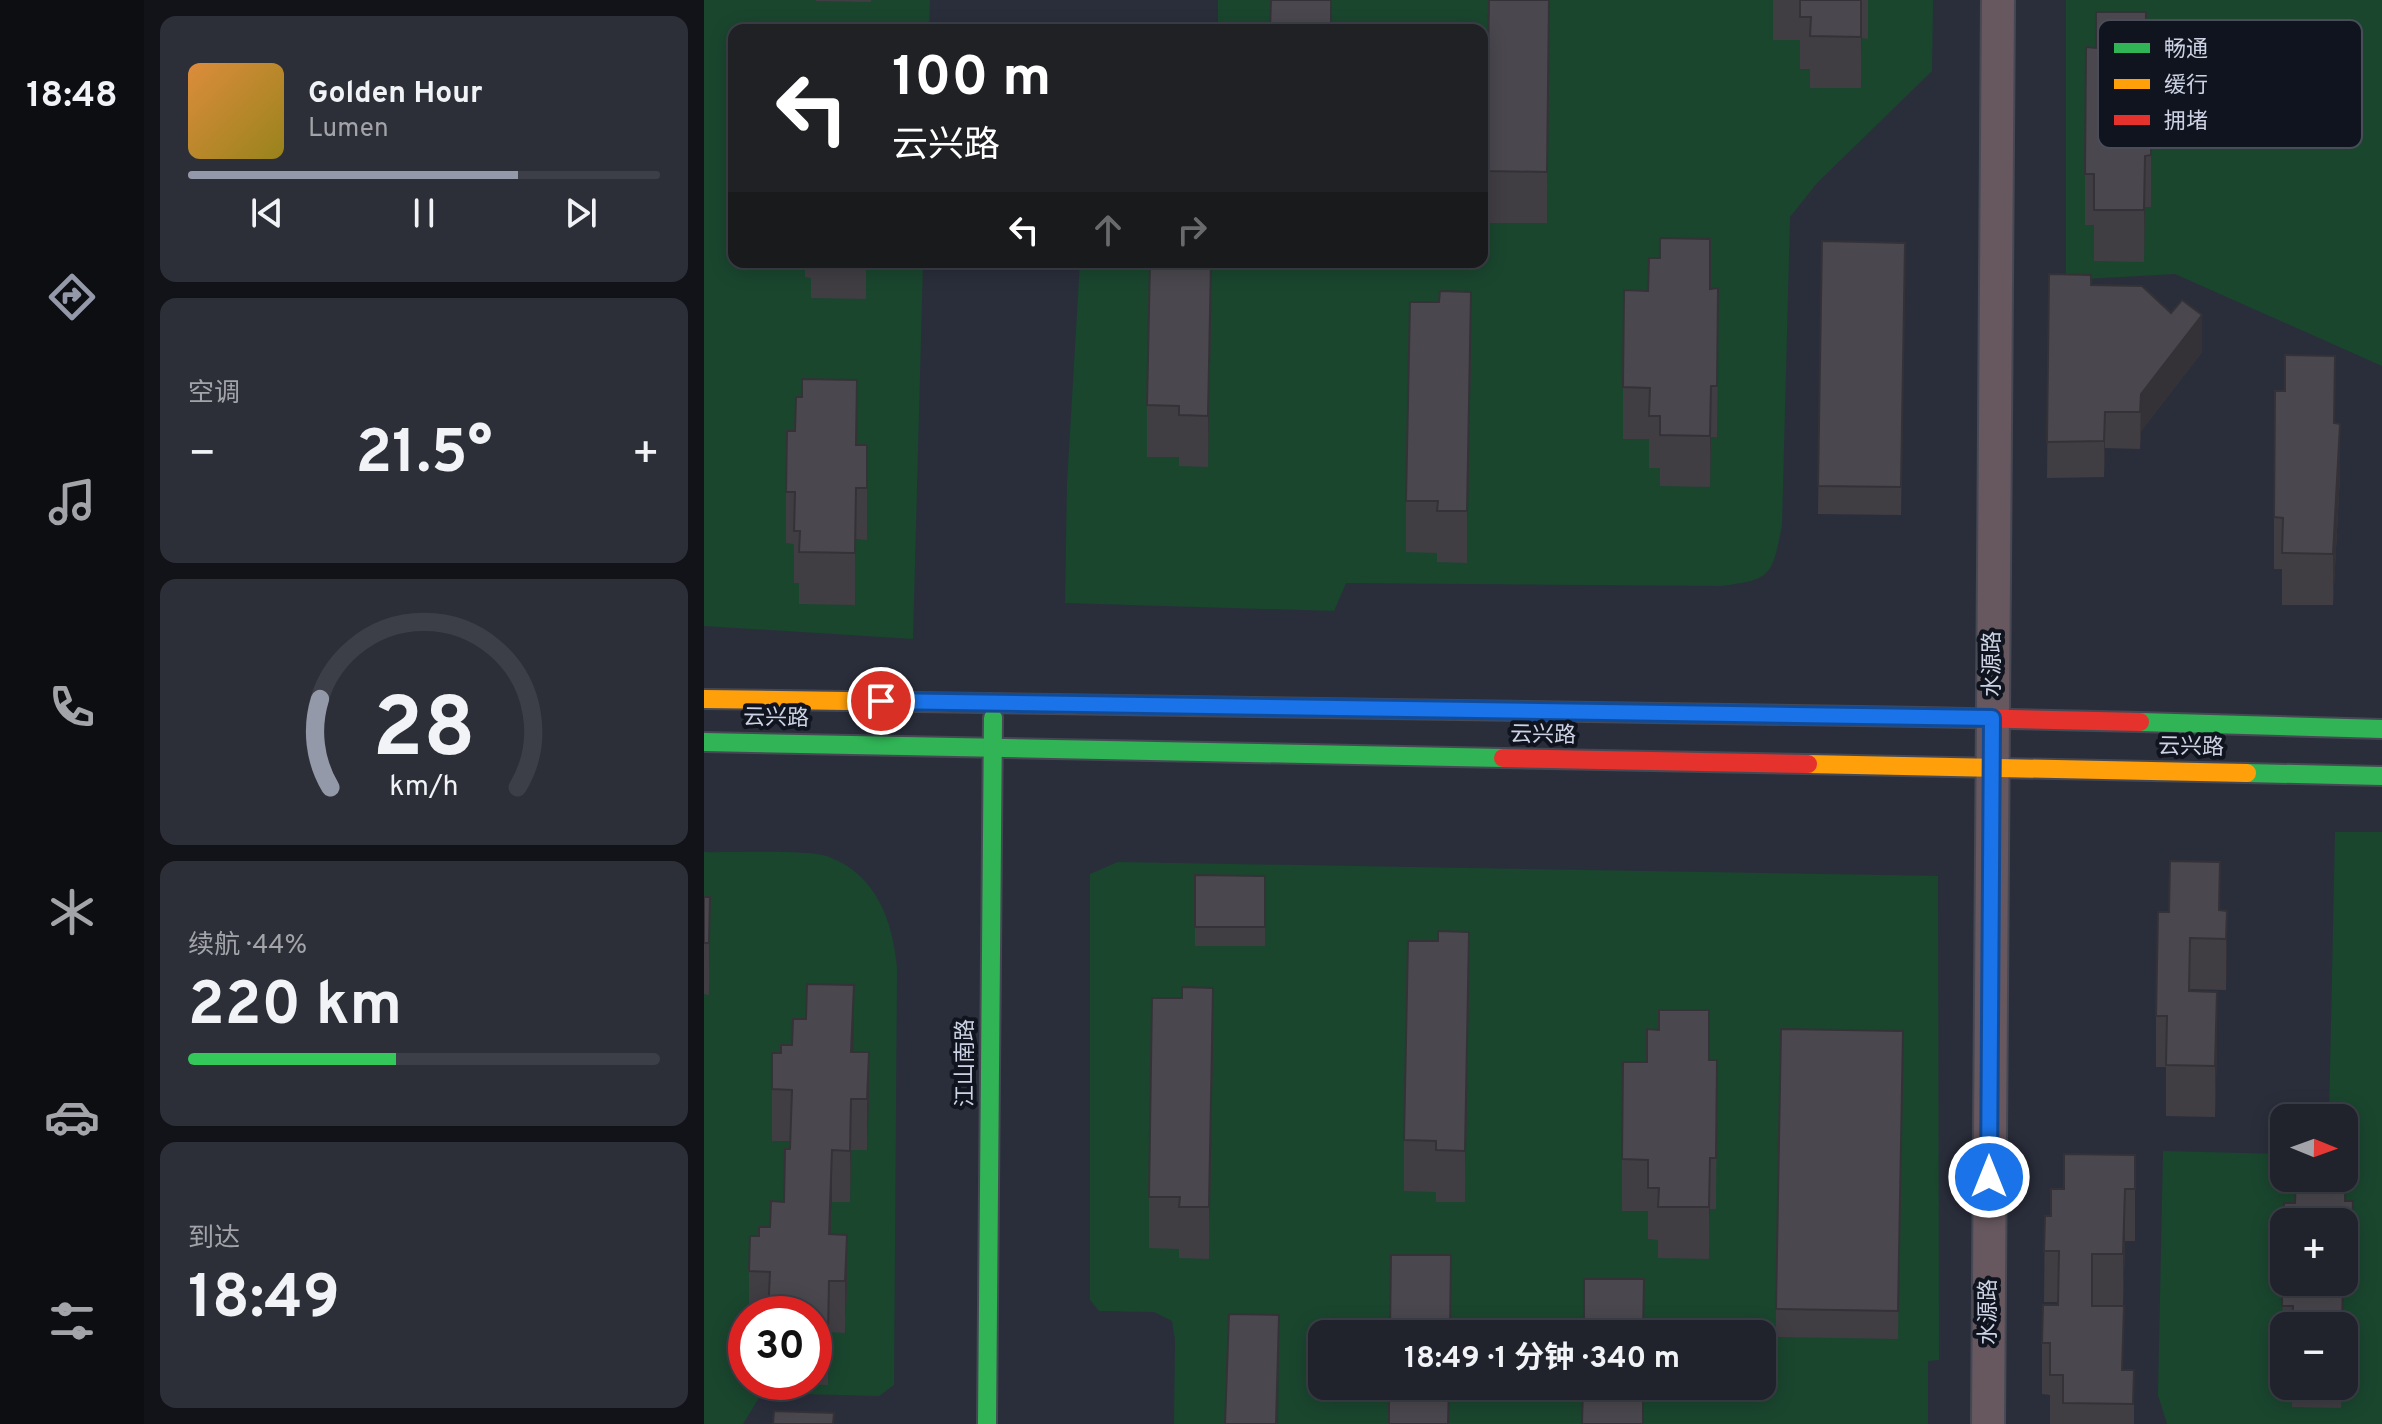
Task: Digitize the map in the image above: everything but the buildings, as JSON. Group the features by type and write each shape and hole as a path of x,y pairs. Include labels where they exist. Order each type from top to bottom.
{"street":[{"name":"水源路","path":"1988,1424 1998,0"},
{"name":"云兴路","path":"704,699 1992,718 2382,729"},
{"name":"江山南路","path":"987,1424 993,703"},
{"name":"云兴路","path":"704,742 2382,776"}],"green space":[{"path":"704,0 930,0 929,24 728,24 728,268 923,268 913,639 704,626"},
{"path":"1218,0 1933,0 1932,71 1817,183 1790,217 1782,525 1776,555 1767,572 1751,581 1720,586 1346,583 1334,611 1065,603 1067,483 1080,268 1488,268 1488,24 1218,24"},
{"path":"2066,0 2382,0 2382,366 2175,274 2066,280"},
{"path":"2335,832 2382,832 2382,1424 2167,1424 2158,1395 2163,1151 2270,1154 2270,1192 2358,1192 2358,1104 2329,1104"},
{"path":"704,852 818,855 846,865 871,888 886,917 895,951 894,1385 879,1396 832,1395 832,1296 728,1296 728,1400 758,1400 743,1424 704,1424"},
{"path":"1118,862 1938,876 1939,1360 1928,1361 1928,1424 1174,1424 1175,1340 1172,1321 1154,1312 1099,1311 1090,1300 1090,874"}],"traffic: fast":[{"path":"1254,707 1922,717"},
{"path":"987,1424 993,718"},
{"path":"2140,722 2382,729"},
{"path":"704,742 1503,758"},
{"path":"2247,773 2382,776"}],"traffic: slow":[{"path":"704,699 1254,707"},
{"path":"1808,764 2247,773"}],"traffic: jam":[{"path":"1922,717 2140,722"},
{"path":"1503,758 1808,764"}],"route":[{"path":"881,701 1992,718 1989,1177"}]}
